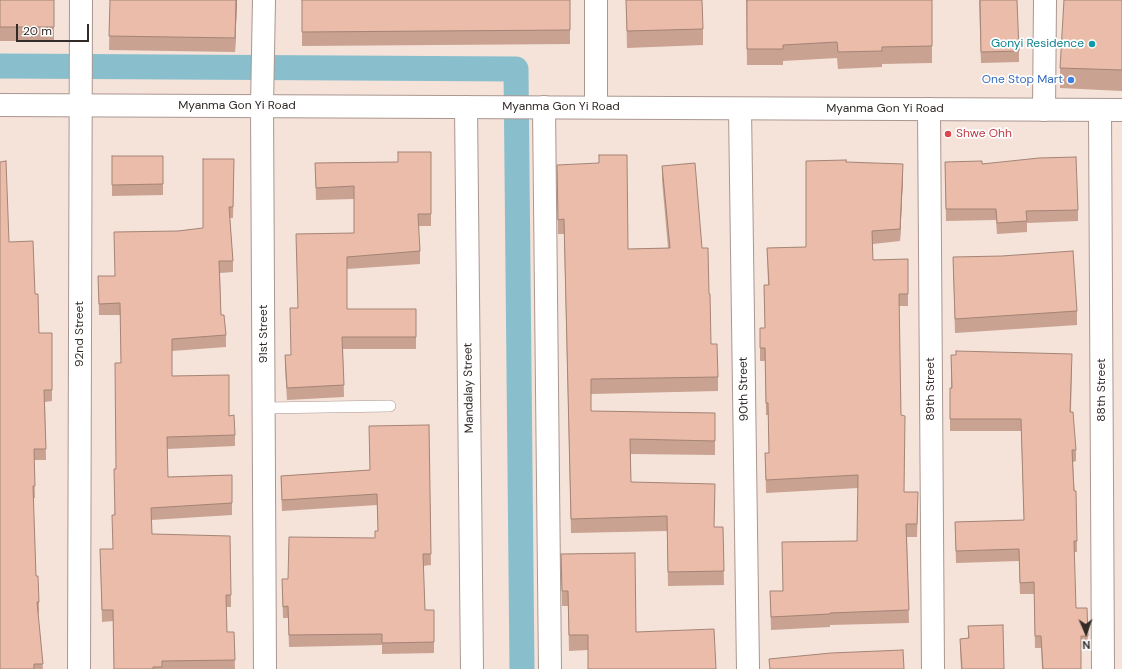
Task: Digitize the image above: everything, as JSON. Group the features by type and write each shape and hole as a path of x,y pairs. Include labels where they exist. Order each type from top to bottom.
{"street":[{"name":"92nd Street","path":"79,669 81,0"},
{"name":"91st Street","path":"264,0 262,106 265,669"},
{"path":"596,0 596,107"},
{"path":"1044,110 1045,0"},
{"name":"Myanma Gon Yi Road","path":"0,105 1122,110"},
{"name":"Mandalay Street","path":"466,107 472,669"},
{"path":"544,107 550,669"},
{"name":"90th Street","path":"740,109 748,669"},
{"name":"89th Street","path":"929,109 932,669"},
{"name":"88th Street","path":"1100,110 1103,669"}],"lane":[{"path":"264,408 390,406"}],"building":[{"path":"0,0 54,0 54,27 0,27"},
{"path":"110,0 236,0 235,38 109,36"},
{"path":"302,0 570,0 570,30 302,32"},
{"path":"626,0 702,0 703,29 627,31"},
{"path":"747,0 932,0 932,46 882,47 882,51 838,52 837,42 783,45 783,49 747,49"},
{"path":"980,0 1017,0 1019,51 981,52"},
{"name":"Gonyi Residence","path":"1064,0 1122,0 1122,70 1060,68"},
{"path":"398,152 431,152 431,214 418,214 420,251 347,257 347,309 416,309 416,337 342,337 344,385 287,388 285,355 291,355 290,308 298,308 296,234 354,233 354,186 316,188 315,163 398,162"},
{"path":"599,155 627,155 628,249 670,248 662,166 695,163 702,248 708,248 711,344 717,344 718,377 591,379 591,411 715,413 715,441 630,439 631,482 715,484 714,527 723,527 724,571 668,572 667,516 571,519 564,219 558,220 557,165 599,163"},
{"path":"112,156 163,156 163,184 112,185"},
{"path":"1076,157 1078,210 1026,211 1027,221 997,223 996,209 946,209 945,162 982,161 982,164 1039,158"},
{"path":"203,159 234,159 233,207 229,207 233,261 219,261 221,315 224,315 226,335 172,339 172,376 229,375 229,416 234,415 235,435 167,437 168,477 232,475 232,503 151,508 152,534 230,536 231,595 226,595 227,632 234,632 235,660 162,661 162,667 153,667 153,669 114,669 113,610 102,610 100,549 113,549 112,515 115,515 114,469 116,469 115,363 121,363 120,303 99,304 98,276 115,276 114,232 178,231 203,228"},
{"path":"846,160 846,162 903,164 900,229 872,231 873,260 908,259 908,294 899,294 901,415 905,416 904,492 918,492 917,524 906,524 909,610 771,617 770,591 783,591 782,542 857,541 858,475 766,480 765,453 769,453 768,403 766,403 765,348 760,348 760,328 765,328 764,285 769,285 767,248 806,247 806,161"},
{"path":"6,161 9,242 33,241 35,294 38,294 39,333 52,333 52,390 44,390 46,449 34,449 35,486 33,486 36,576 38,576 39,602 37,602 43,664 34,664 34,669 0,669 0,162"},
{"path":"1073,251 1077,311 955,319 953,257 1002,256"},
{"path":"956,351 1072,354 1070,412 1073,412 1076,450 1072,450 1074,491 1076,491 1077,541 1074,541 1076,608 1087,608 1088,636 1081,636 1081,669 1043,669 1041,636 1035,636 1034,582 1020,583 1019,549 956,551 955,522 1024,520 1021,419 950,419 950,388 952,388 951,355 956,355"},
{"path":"429,425 431,554 423,554 425,610 434,610 434,642 382,643 382,634 289,635 288,606 283,607 282,579 288,579 289,537 375,538 375,531 378,531 377,494 282,500 281,476 370,470 369,426"},
{"path":"635,553 636,632 714,629 716,669 588,669 588,635 569,635 568,591 562,591 561,554"},
{"path":"1003,625 1004,669 962,669 960,639 969,638 968,626"},
{"path":"903,650 904,669 770,669 769,659 831,653"}],"waterway":[{"path":"0,66 516,69 522,669"}],"place":[{"name":"Gonyi Residence","path":"1092,44"},
{"name":"One Stop Mart","path":"1071,80"},
{"name":"Shwe Ohh","path":"948,134"}]}
